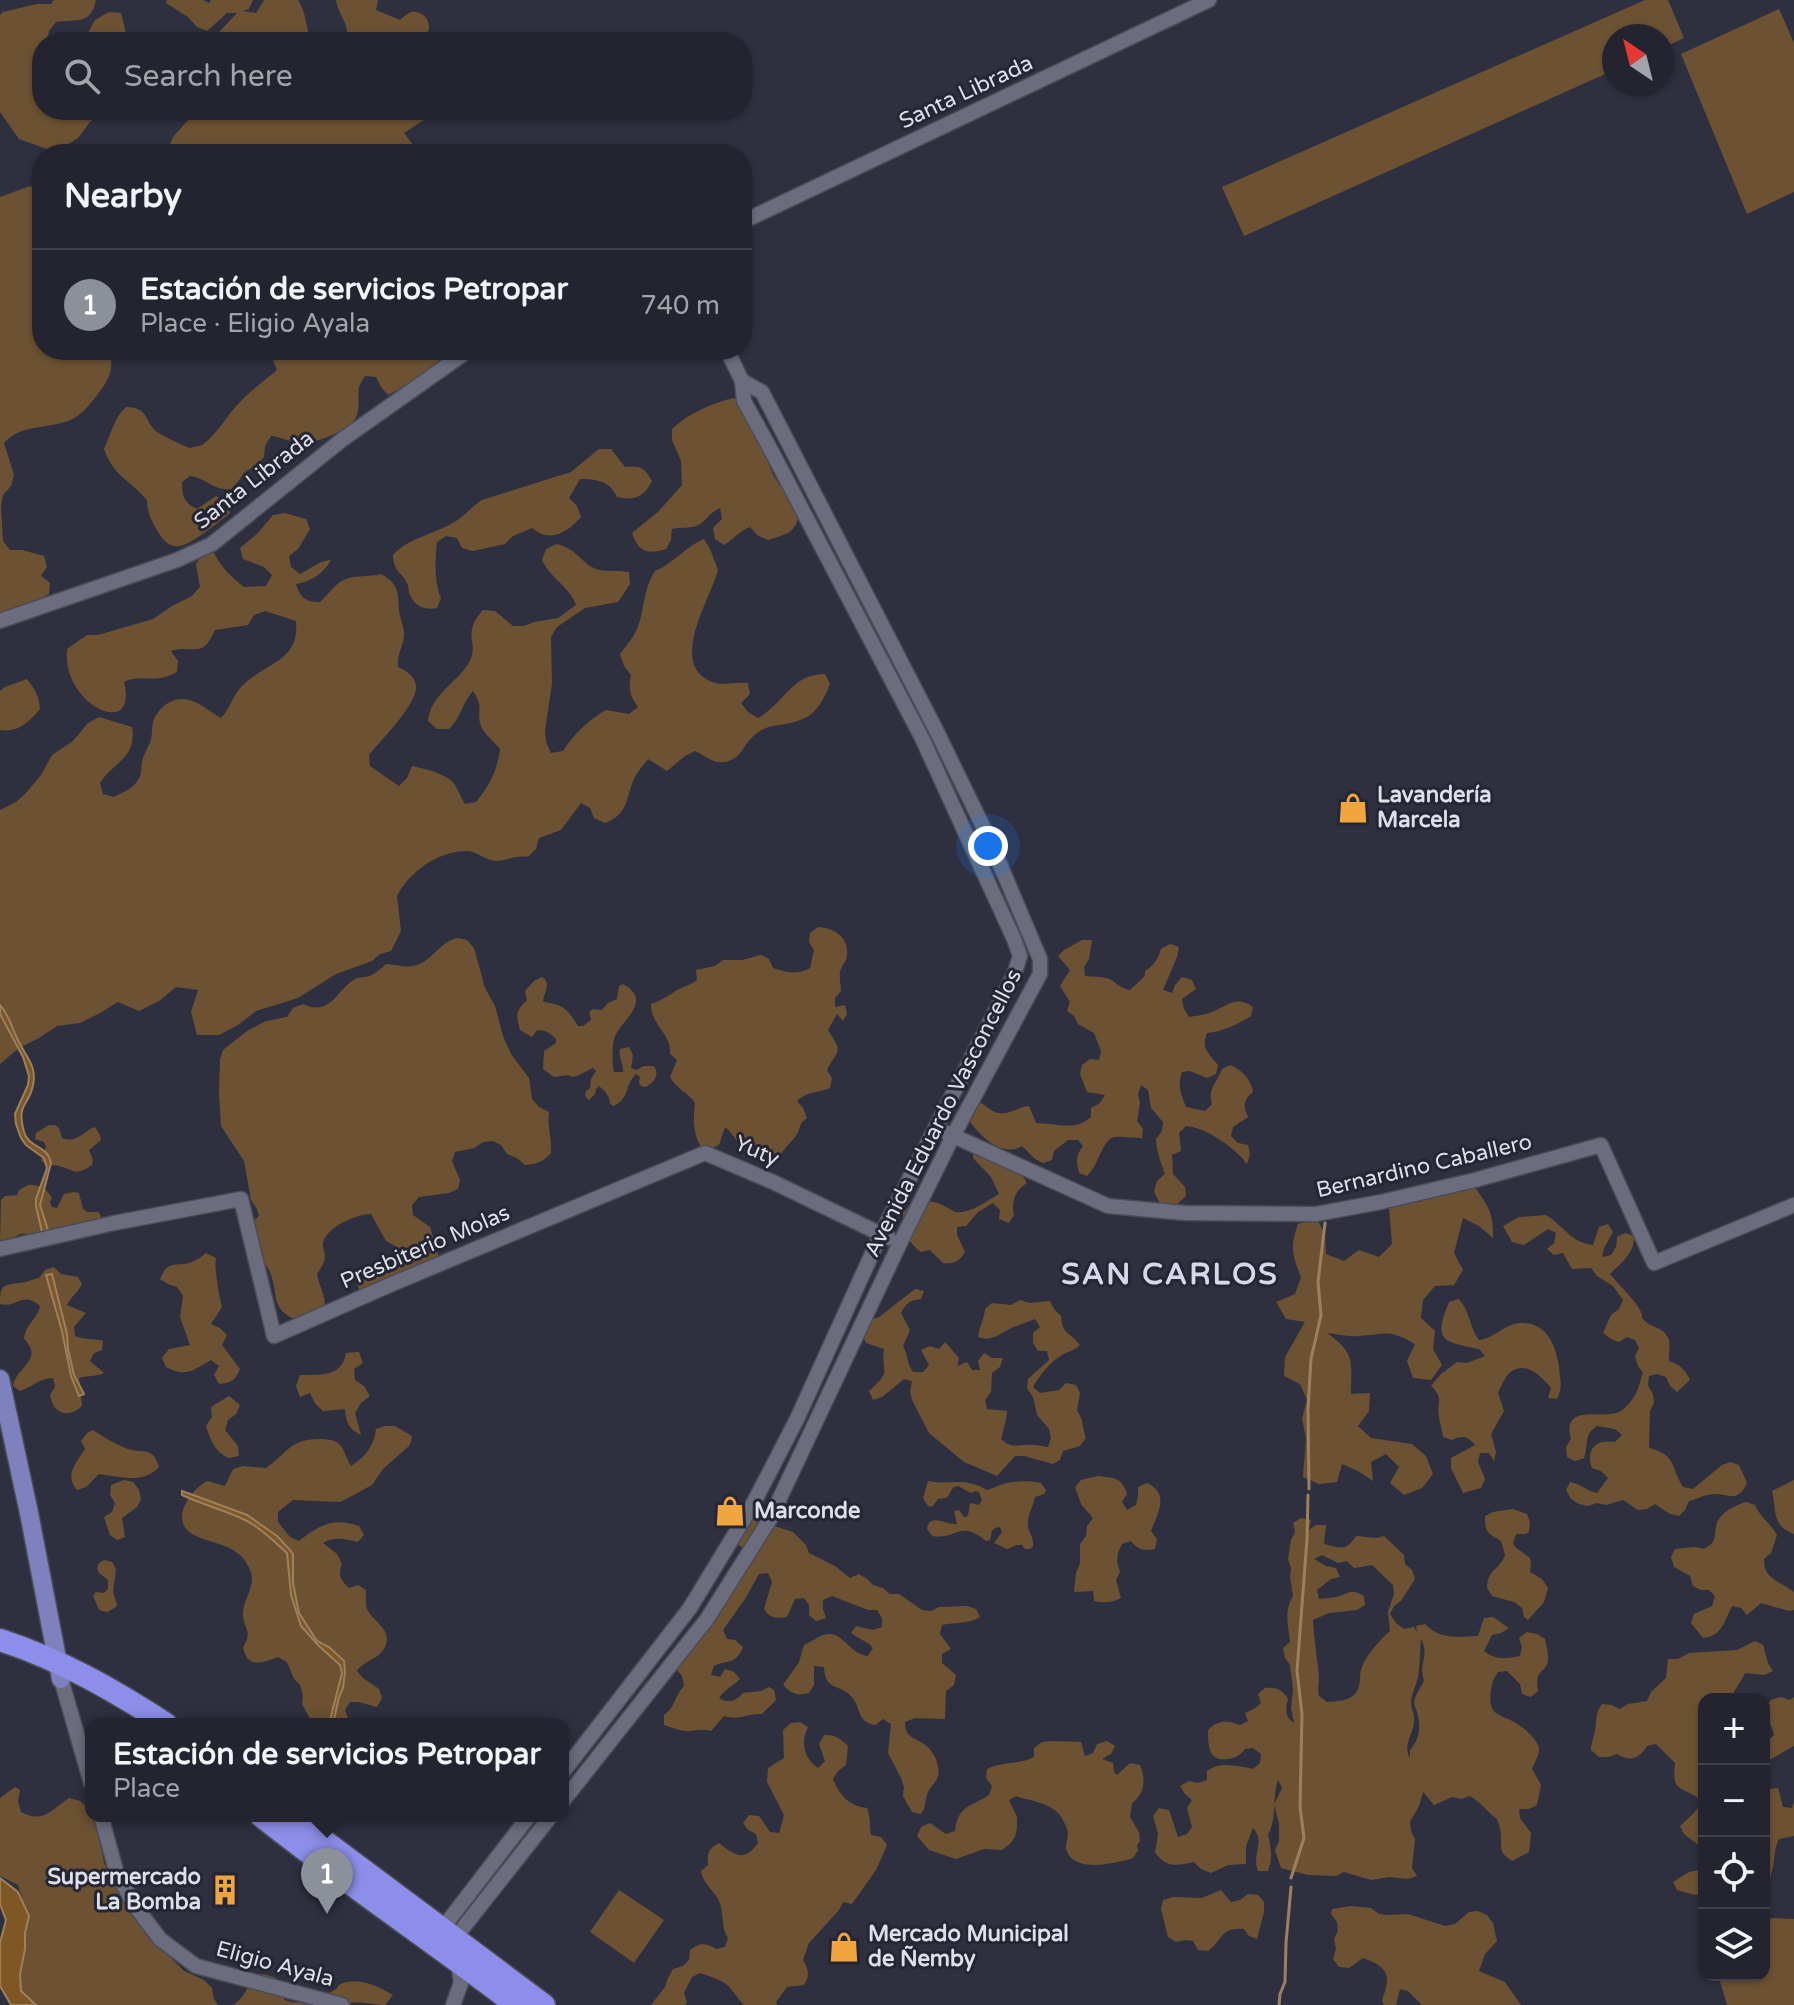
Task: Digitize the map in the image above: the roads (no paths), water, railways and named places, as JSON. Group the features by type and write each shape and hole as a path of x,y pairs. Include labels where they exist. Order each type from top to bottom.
{"highway":[{"path":"0,1640 127,1699 157,1718"},
{"path":"0,1653 59,1670 129,1718"},
{"path":"269,1822 330,1871 443,1937 544,2005"},
{"path":"299,1822 443,1937 459,1962 516,2005"}],"main road":[{"path":"0,1379 59,1670"}],"street":[{"name":"Santa Librada","path":"752,217 1209,0"},
{"name":"Santa Librada","path":"0,621 177,560 212,544 343,439 455,360"},
{"name":"Avenida Eduardo Vasconcellos","path":"569,1764 690,1608 752,1506 797,1419 881,1234 1014,975 1020,956 922,738 744,401 742,381 732,360"},
{"name":"Avenida Eduardo Vasconcellos","path":"569,1793 707,1619 770,1519 953,1136 1040,974 1040,959 991,843 902,662 762,392 742,381"},
{"name":"Bernardino Caballero","path":"935,1127 1108,1206 1185,1213 1316,1214 1475,1180 1601,1145 1654,1263 1794,1205"},
{"name":"Yuty","path":"594,1201 705,1153 900,1243"},
{"name":"Presbiterio Molas","path":"0,1249 241,1199 274,1336 594,1201"},
{"path":"59,1670 85,1762"},
{"name":"Eligio Ayala","path":"103,1822 117,1874 135,1906 160,1939 196,1966 342,2005"},
{"path":"443,1937 525,1822"},
{"path":"443,1937 546,1822"},
{"path":"453,2005 461,1983 459,1962"}],"waterway":[{"path":"1309,1489 1311,1359 1321,1315 1318,1282 1325,1223"},
{"path":"1291,1878 1304,1838 1300,1807 1302,1714 1297,1671 1308,1495"},
{"path":"1279,2005 1285,1982 1291,1887"}],"place":[{"name":"Lavandería Marcela","path":"1353,808"},
{"name":"Marconde","path":"730,1511"},
{"name":"Supermercado La Bomba","path":"225,1890"},
{"name":"Estación de servicios Petropar","path":"327,1914"},
{"name":"Mercado Municipal de Ñemby","path":"844,1947"}],"district":[{"name":"SAN CARLOS","path":"1170,1274"}]}
